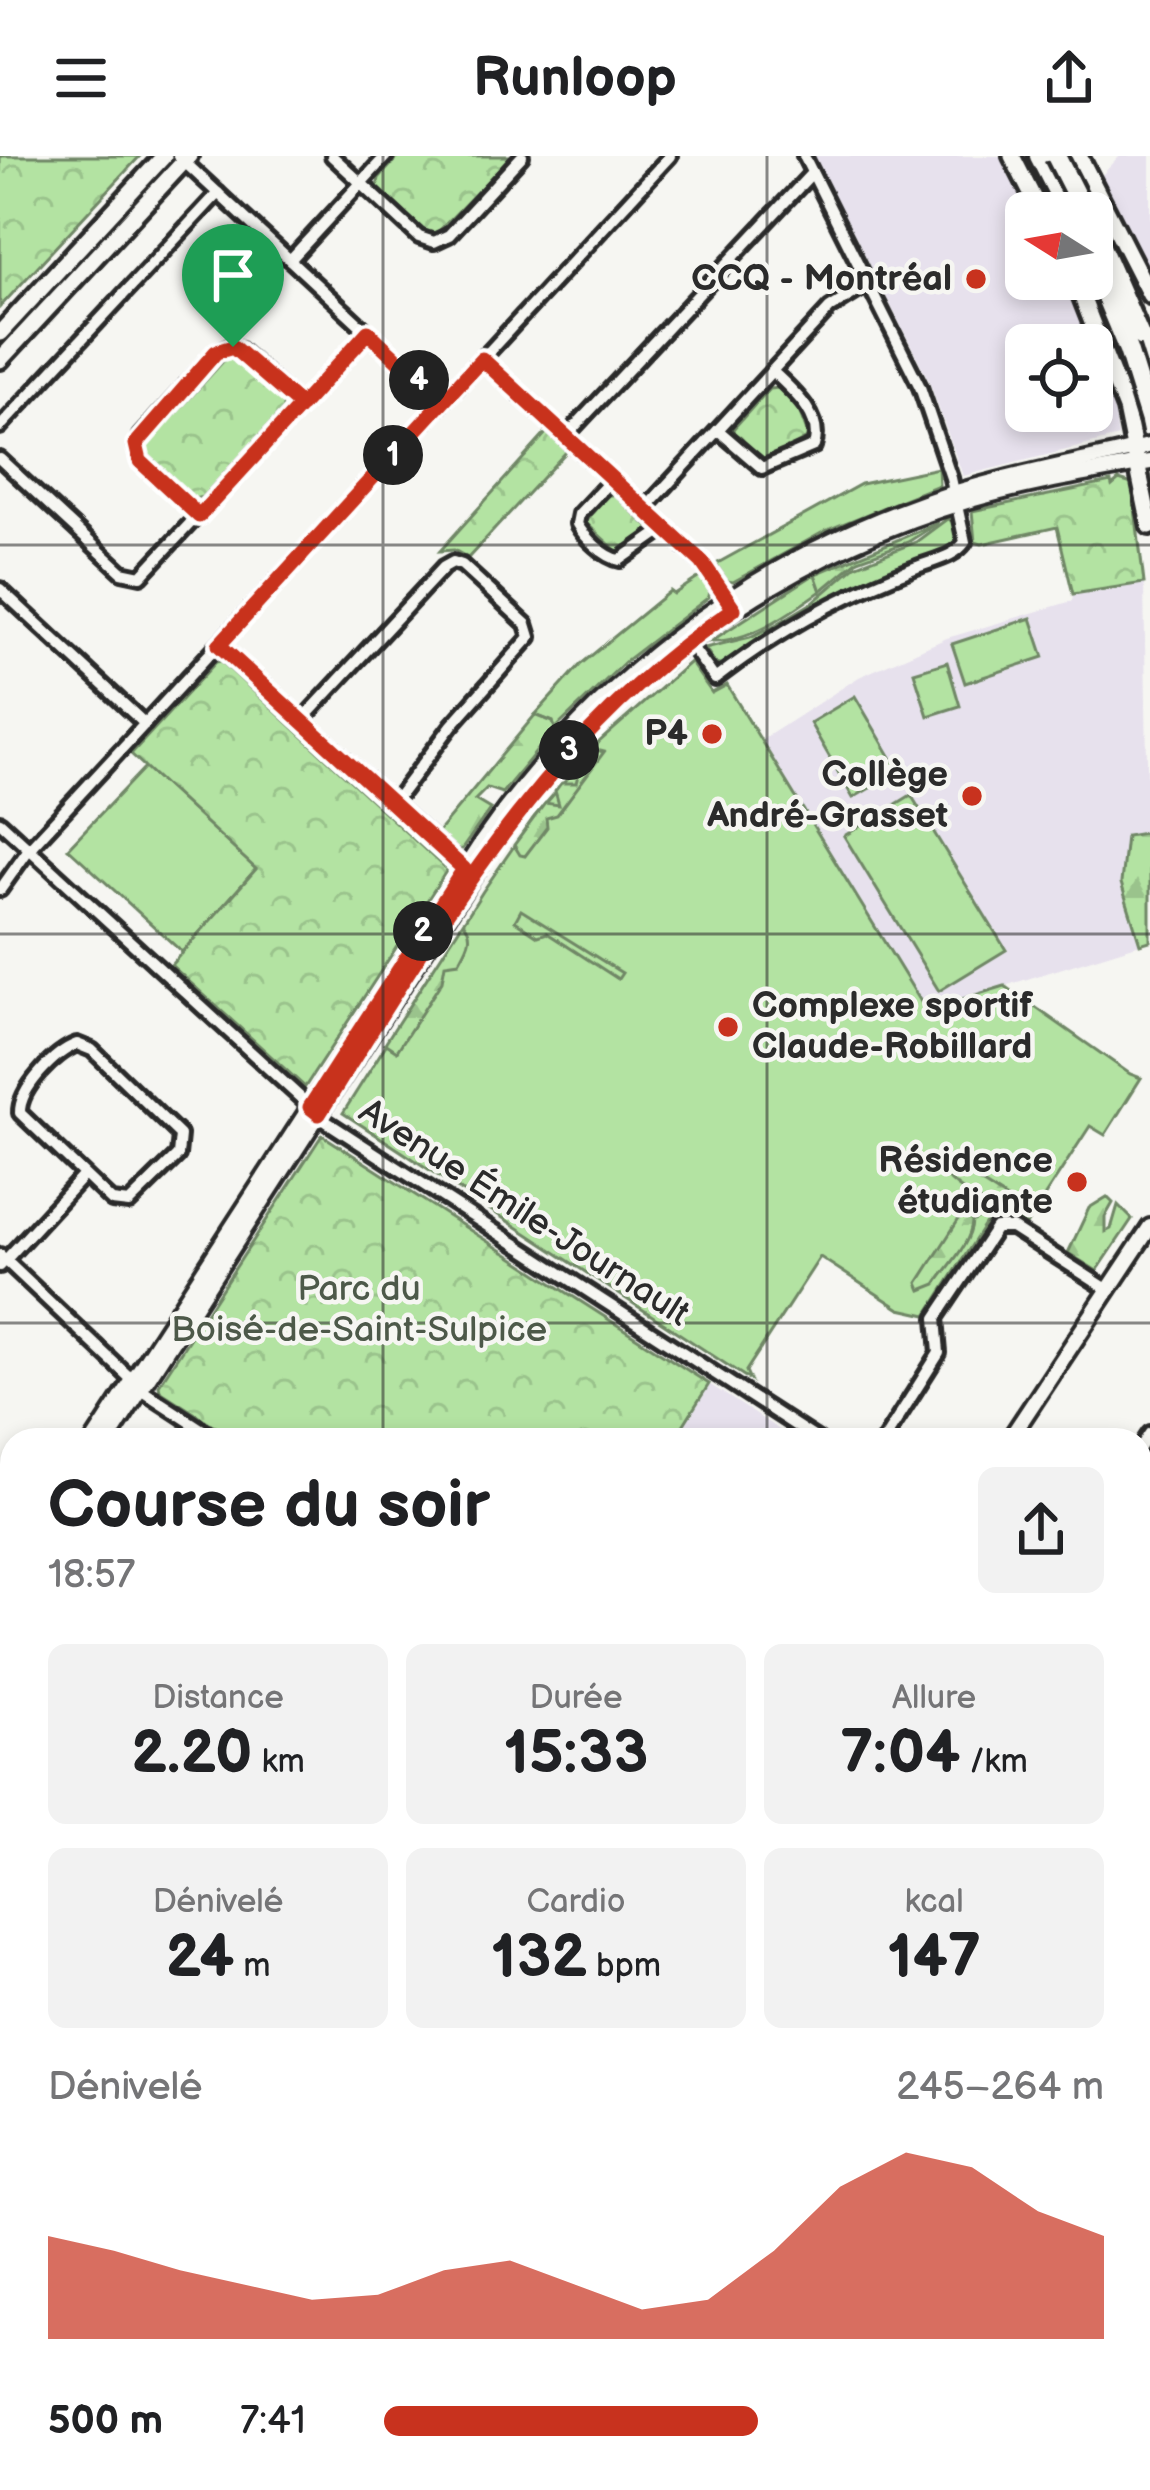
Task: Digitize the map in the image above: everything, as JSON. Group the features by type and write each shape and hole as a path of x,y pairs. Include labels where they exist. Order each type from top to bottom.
{"highway":[{"path":"1039,156 1057,192"},
{"path":"1056,156 1082,192"},
{"path":"1113,276 1150,365"},
{"path":"1107,300 1150,421"}],"main road":[{"path":"0,333 164,156"},
{"path":"1012,156 1030,192"},
{"path":"1079,156 1088,192"},
{"path":"0,360 184,158"},
{"path":"1113,238 1150,295"},
{"path":"1087,300 1106,332 1143,455 1150,526"},
{"path":"103,1428 137,1383 469,872 571,748 685,637 839,537 957,498 1143,455"},
{"path":"1110,1285 1150,1217"},
{"path":"1017,1428 1150,1227"},
{"path":"114,1428 137,1383"}],"street":[{"path":"332,156 419,237 437,242 522,156"},
{"path":"290,260 386,156"},
{"path":"0,890 28,849 670,156"},
{"path":"685,637 715,679 779,634 842,600 959,551 966,537 924,398 804,156"},
{"path":"184,158 442,402"},
{"path":"566,436 812,173"},
{"path":"0,427 218,194"},
{"path":"644,510 838,301 868,284"},
{"path":"0,459 130,576 146,573 368,332"},
{"path":"199,516 140,461 136,447 140,436 203,366 219,350 236,348 301,406"},
{"path":"482,359 705,566 731,604"},
{"path":"718,430 762,468 814,446 817,435 803,401 772,371"},
{"path":"612,479 578,514 583,534 620,560 664,529"},
{"path":"302,721 446,564 462,565 526,624 529,640 452,725 392,805"},
{"path":"0,590 146,724"},
{"path":"219,645 469,872"},
{"name":"Avenue Émile-Journault","path":"0,822 314,1111 800,1428"},
{"path":"77,1044 92,1050 175,1127 182,1142 175,1158 129,1203 112,1201 84,1175 26,1120 19,1107 25,1092 63,1051 77,1044"},
{"path":"84,1175 2,1260 137,1383 201,1428"},
{"path":"892,1428 939,1353 936,1318 996,1228 1012,1228 1110,1285"}],"shaded area":[{"path":"815,156 1000,156 1018,192 1005,192 1005,300 1072,300 1083,324 1005,324 1005,432 1113,432 1113,405 1118,437 963,476 929,381"},
{"path":"1120,156 1150,156 1150,275 1113,202 1113,192 1108,192 1100,177"},
{"name":"Collège André-Grasset","path":"1144,583 1150,941 927,1010 760,741 859,677 947,638 1072,601 1073,594"},
{"path":"709,1384 777,1428 682,1428"}],"green space":[{"path":"0,156 140,156 0,307"},
{"path":"399,156 512,156 435,235 377,188 379,178"},
{"path":"227,357 236,359 283,402 283,410 203,497 194,499 145,447"},
{"path":"778,388 798,408 809,437 765,461 733,429 769,389"},
{"path":"547,432 567,451 468,558 454,550 440,551"},
{"path":"938,468 939,485 825,531 733,582 727,581 716,564 861,484"},
{"path":"1119,480 1132,484 1144,583 1073,594 1057,527 975,542 972,511 1111,482 1112,486"},
{"path":"607,495 615,495 648,527 648,533 619,553 585,522"},
{"path":"947,519 957,522 960,535 955,546 835,596 723,665 715,663 705,648 750,637 777,624 812,603 855,566 916,542"},
{"path":"938,523 908,542 858,560 821,591 815,574"},
{"path":"815,574 821,591 796,608 740,637 711,641"},
{"path":"701,576 709,597 627,660 555,729 553,722 535,715 581,664 670,591 674,594"},
{"path":"1031,618 1044,657 965,683 952,644"},
{"path":"221,661 447,870 305,1087 171,965 256,869 131,754"},
{"name":"Complexe sportif Claude-Robillard","path":"690,662 712,693 727,685 926,1010 1005,986 1141,1078 1105,1135 1090,1126 1026,1225 1003,1214 988,1220 927,1315 900,1309 820,1257 746,1371 750,1380 343,1113 534,817 600,741"},
{"path":"947,662 960,706 928,716 914,672"},
{"path":"855,696 899,771 853,798 810,723"},
{"path":"535,715 553,722 555,729 502,793 487,788 475,800 490,809 462,849 456,850 437,833"},
{"path":"592,749 604,752 557,815 546,818 547,827 525,856 520,855 514,845 545,803 559,805 555,791 561,783 576,783 582,760"},
{"path":"145,767 256,869 182,952 68,848"},
{"path":"911,795 1006,950 939,991 844,836"},
{"path":"1150,832 1150,941 1140,944 1121,883 1126,836"},
{"path":"521,910 622,973 618,979 547,933 538,936 515,921"},
{"path":"463,922 470,937 465,951 459,962 445,964 442,981 397,1051 385,1043"},
{"name":"Parc du Boisé-de-Saint-Sulpice","path":"322,1135 709,1384 682,1428 217,1428 160,1391 159,1385"},
{"path":"950,1163 1032,1215 1026,1225 1007,1214 997,1215 957,1186 945,1174"},
{"path":"1107,1197 1113,1203 1105,1217 1105,1232 1111,1229 1118,1205 1132,1219 1097,1271 1068,1253 1089,1208"},
{"path":"974,1204 985,1215 972,1222 963,1247 936,1284 921,1290 918,1283 968,1205"}],"place":[{"name":"CCQ - Montréal","path":"976,279"},
{"name":"P4","path":"712,734"},
{"name":"Collège André-Grasset","path":"972,796"},
{"name":"Complexe sportif Claude-Robillard","path":"728,1027"},
{"name":"Résidence étudiante","path":"1077,1182"}],"route":[{"path":"233,347 216,352 136,444 140,461 199,516 307,400 368,332 442,402 219,645 464,869 310,1107 319,1114 487,854 538,785 625,694 734,609 702,562 482,359 442,402 435,395 368,332 301,406 233,347"}]}
